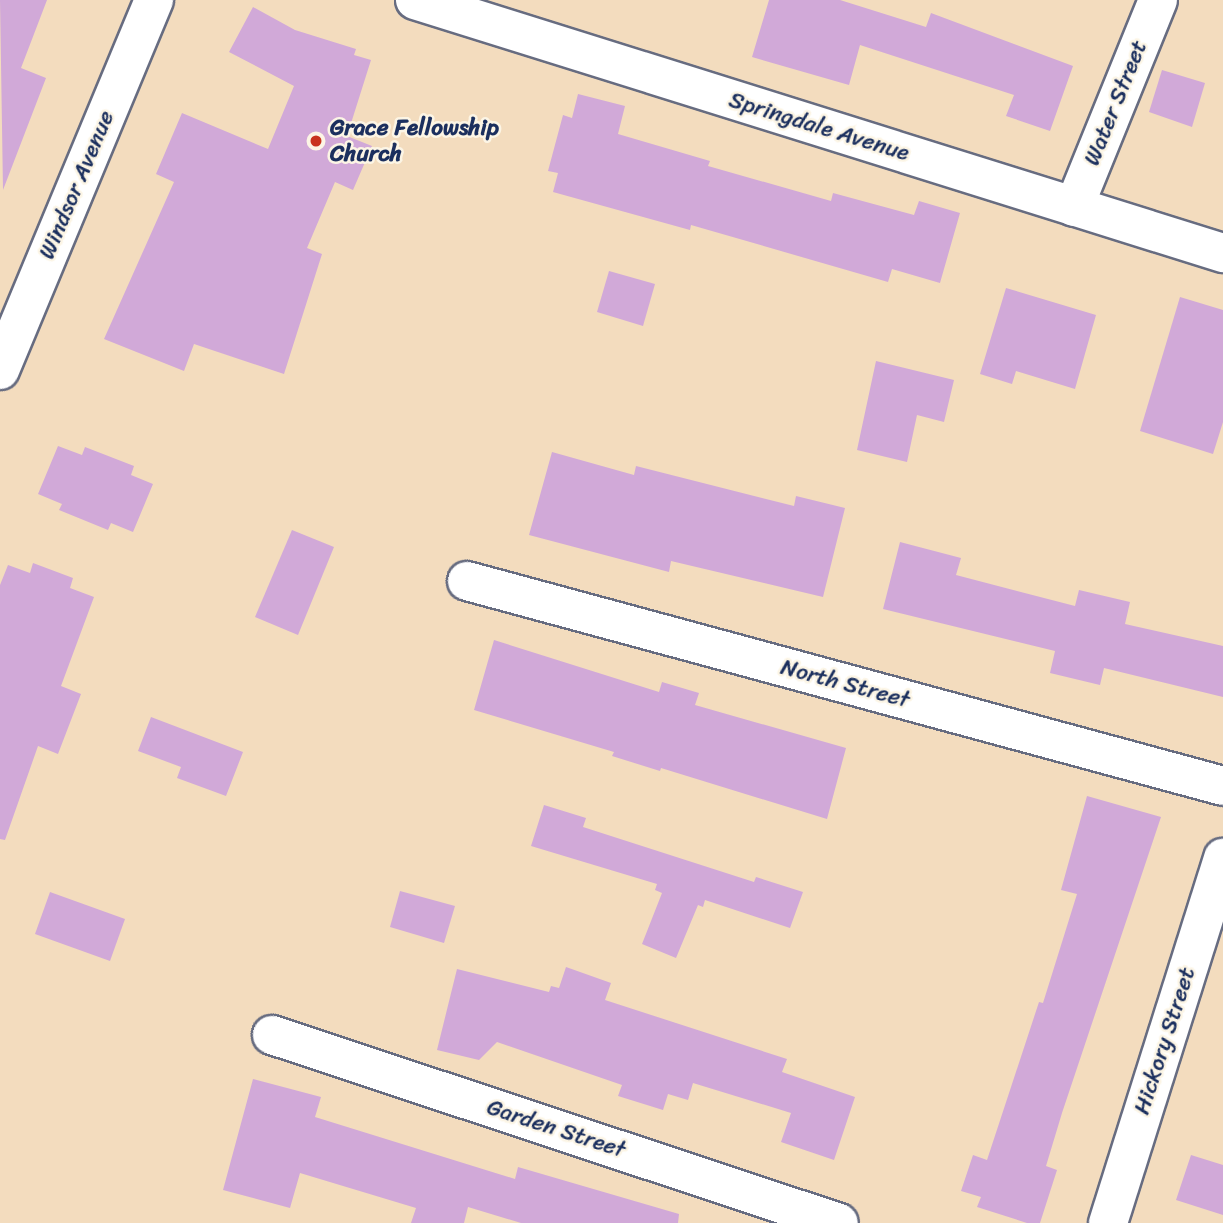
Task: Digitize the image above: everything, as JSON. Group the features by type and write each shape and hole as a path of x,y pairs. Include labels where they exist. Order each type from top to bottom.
{"street":[{"name":"Windsor Avenue","path":"0,370 154,0"},
{"name":"Springdale Avenue","path":"415,0 1223,253"},
{"name":"Water Street","path":"1074,207 1158,0"},
{"name":"North Street","path":"467,581 1223,786"},
{"name":"Hickory Street","path":"1108,1223 1223,858"},
{"name":"Garden Street","path":"272,1035 839,1223"}],"building":[{"path":"0,0 47,0 21,68 46,78 3,190"},
{"path":"769,0 840,0 926,27 931,13 1073,66 1050,131 1006,116 1014,95 860,45 849,85 752,57"},
{"path":"253,7 295,30 356,49 354,55 371,60 347,136 372,146 353,190 335,182 307,248 322,254 284,374 194,344 184,371 104,339 174,182 156,174 182,113 268,149 294,86 229,52"},
{"path":"1162,70 1205,83 1192,127 1149,112"},
{"path":"578,94 625,106 618,134 710,161 708,166 831,201 833,193 914,215 919,201 960,213 940,283 892,269 888,282 691,225 690,230 553,192 558,173 548,171 563,115 572,118"},
{"path":"609,271 655,284 643,326 597,312"},
{"path":"1006,288 1096,315 1075,389 1016,371 1012,384 980,374"},
{"path":"1180,297 1223,310 1223,422 1213,454 1140,431"},
{"path":"876,361 954,380 944,422 917,415 907,462 857,450"},
{"path":"58,446 82,455 85,447 134,466 131,475 153,484 133,532 111,523 108,530 59,510 62,504 38,494"},
{"path":"552,452 634,475 636,466 794,506 796,496 845,508 823,597 671,561 669,572 529,535"},
{"path":"292,530 334,547 298,635 255,617"},
{"path":"900,542 961,558 956,575 1075,606 1079,590 1130,602 1125,624 1223,646 1223,697 1104,668 1100,685 1050,673 1055,651 883,609"},
{"path":"33,563 73,578 70,588 94,597 61,686 81,694 58,754 38,746 5,840 0,839 0,585 8,565 30,573"},
{"path":"494,640 659,692 662,682 699,693 695,705 846,748 827,819 661,768 660,771 612,756 614,752 474,710"},
{"path":"151,717 243,752 226,796 177,778 181,767 138,751"},
{"path":"1087,796 1161,817 1046,1166 1057,1170 1040,1223 1027,1223 977,1207 981,1197 961,1191 973,1155 987,1160 1039,1002 1043,1003 1077,894 1061,890"},
{"path":"544,805 586,818 583,827 754,882 756,877 803,892 790,928 705,900 703,907 698,905 676,958 642,944 662,893 655,890 657,884 531,846"},
{"path":"400,891 455,906 444,943 390,927"},
{"path":"50,892 125,919 110,961 35,934"},
{"path":"566,967 611,983 605,1000 787,1059 782,1072 855,1097 834,1160 781,1142 791,1113 693,1083 688,1100 668,1094 663,1110 618,1096 622,1085 497,1042 479,1060 437,1050 457,969 549,992 551,986 559,988"},
{"path":"253,1079 321,1097 315,1117 515,1179 518,1167 679,1214 678,1223 521,1223 468,1207 464,1223 411,1223 416,1208 300,1173 290,1208 223,1190"},
{"path":"1191,1155 1223,1165 1223,1215 1176,1200"}],"place":[{"name":"Grace Fellowship Church","path":"316,141"}]}
